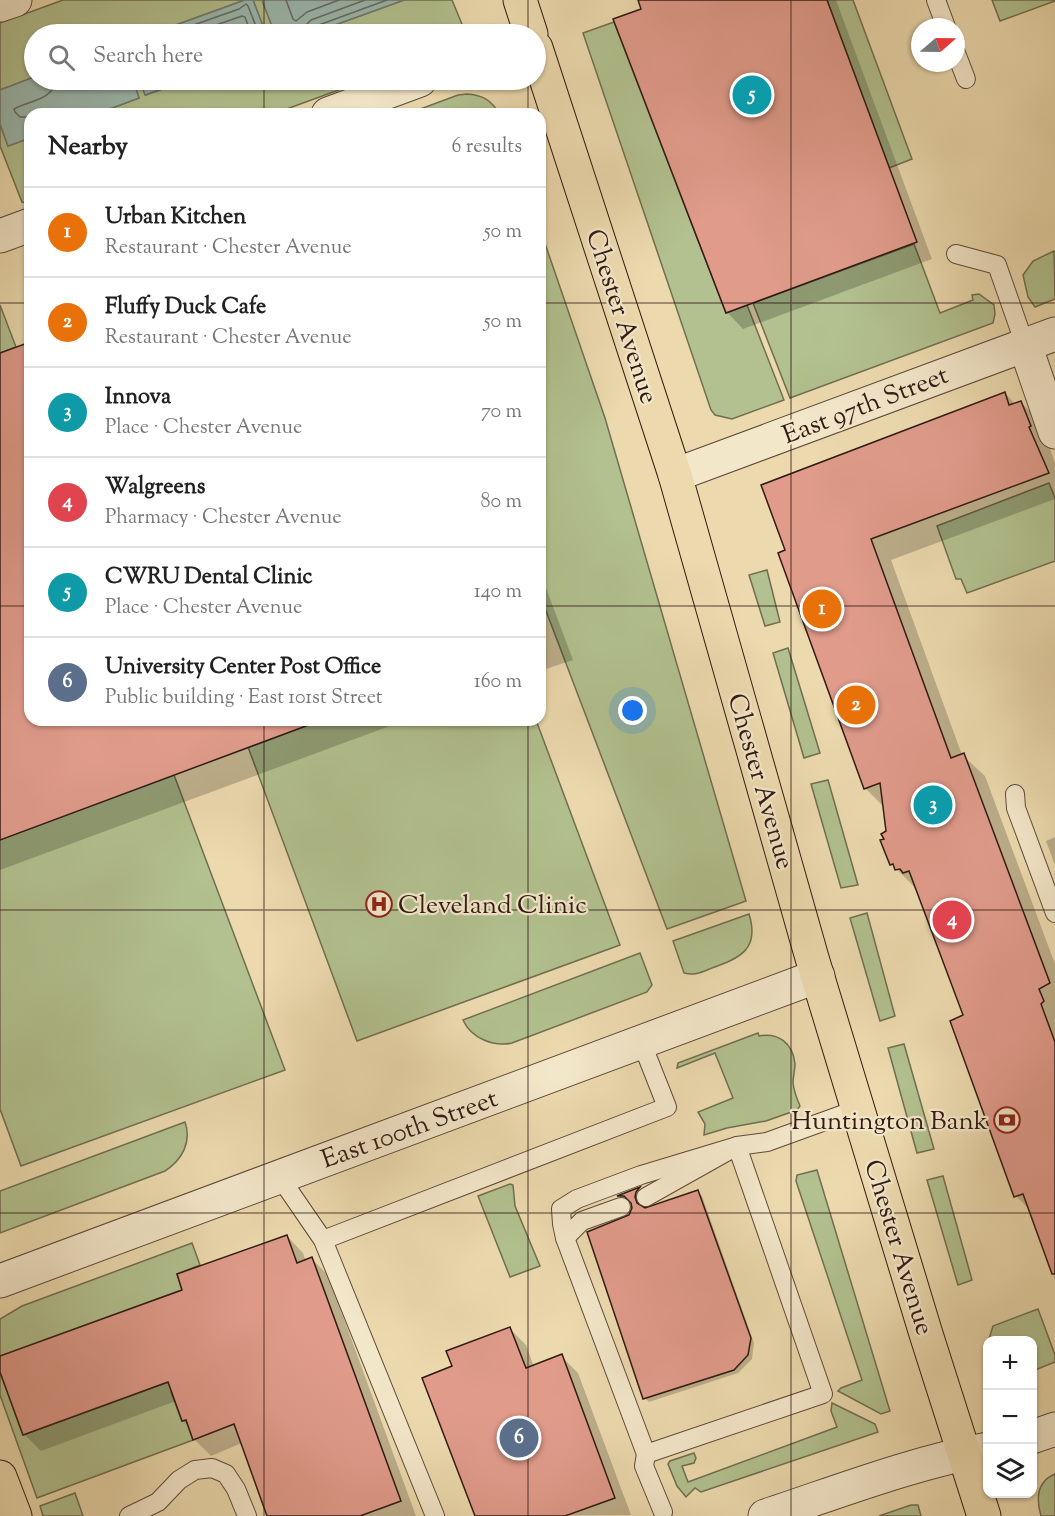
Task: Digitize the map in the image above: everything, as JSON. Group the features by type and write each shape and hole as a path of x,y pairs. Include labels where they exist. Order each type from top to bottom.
{"main road":[{"path":"520,0 528,24"},
{"name":"Chester Avenue","path":"546,79 675,475 818,976 926,1334 951,1411 975,1451 984,1516"},
{"path":"0,1477 15,1516"}],"street":[{"path":"0,5 15,0"},
{"path":"344,108 393,90"},
{"name":"East 97th Street","path":"675,475 1055,334"},
{"path":"1025,345 1055,432"},
{"name":"East 100th Street","path":"0,1281 818,976"},
{"path":"1037,1435 1055,1429"},
{"path":"765,1516 913,1467 975,1451"}],"lane":[{"path":"936,0 943,18"},
{"path":"963,72 966,79"},
{"path":"956,254 997,265 1025,345"},
{"path":"1015,794 1016,808 1055,913"},
{"path":"323,1240 667,1107 641,1041"},
{"path":"663,1512 644,1466 646,1454 565,1238 561,1209 577,1199 640,1175 737,1146 767,1142 858,1109"},
{"path":"646,1197 737,1146"},
{"path":"646,1454 823,1394 737,1146"},
{"path":"279,1176 323,1240 435,1516"},
{"path":"565,1238 582,1221 621,1207"},
{"path":"129,1516 158,1502 178,1480 195,1470 212,1468 226,1474 236,1489 247,1516"}],"green space":[{"path":"63,0 245,0 179,24 24,24 24,81 0,90 0,23"},
{"path":"253,0 262,0 271,24 262,24"},
{"path":"404,0 452,0 462,24 338,24"},
{"path":"827,0 853,0 912,159 889,168"},
{"path":"992,0 1055,0 1055,1 1000,21"},
{"path":"614,22 726,313 747,305 784,400 732,419 715,415 711,410 583,33"},
{"path":"136,90 144,90 146,95 160,90 339,90 289,108 112,108 139,98"},
{"path":"467,94 486,99 495,108 423,108"},
{"path":"0,124 8,146 24,140 24,202 22,202 0,146"},
{"path":"914,244 940,313 973,300 972,295 979,294 994,305 993,323 790,398 753,303"},
{"path":"546,246 605,418 746,901 667,929 546,611"},
{"path":"1054,251 1055,299 1035,307 1028,297 1023,275 1033,261"},
{"path":"0,305 16,347 0,353"},
{"path":"1049,483 1055,498 1055,561 967,593 961,579 956,579 937,526"},
{"path":"767,570 780,622 765,626 749,575"},
{"path":"788,648 820,753 804,758 773,653"},
{"path":"305,726 538,726 620,945 357,1041 248,747"},
{"path":"174,775 285,1070 21,1166 0,1109 0,838"},
{"path":"828,780 858,885 841,888 811,784"},
{"path":"867,913 895,1016 880,1021 850,918"},
{"path":"749,914 752,936 750,944 739,956 702,972 684,973 673,941"},
{"path":"640,953 652,985 647,992 512,1043 497,1044 483,1040 471,1032 463,1020"},
{"path":"758,1033 759,1036 778,1038 791,1050 795,1064 793,1086 800,1106 797,1110 766,1121 704,1135 705,1124 698,1112 733,1098 715,1053 677,1068 678,1063"},
{"path":"904,1044 934,1149 917,1153 888,1048"},
{"path":"185,1122 187,1137 184,1150 176,1162 165,1171 0,1233 0,1191"},
{"path":"817,1170 890,1411 881,1414 838,1391 862,1380 796,1181 797,1175"},
{"path":"943,1176 972,1280 958,1285 927,1180"},
{"path":"510,1184 513,1185 515,1206 540,1266 510,1277 478,1196"},
{"path":"192,1243 200,1265 177,1274 182,1290 0,1356 0,1319 22,1306"},
{"path":"1038,1309 1055,1355 1055,1362 1037,1369 1037,1336 990,1336 993,1326"},
{"path":"0,1372 23,1435 171,1381 174,1391 171,1392 182,1421 186,1420 193,1440 37,1498 0,1395"},
{"path":"832,1403 875,1424 878,1432 701,1492 695,1488 686,1497 677,1486 668,1464 670,1461 694,1453 696,1458 694,1463 682,1466 688,1482 837,1427 831,1411"},
{"path":"1055,1474 1055,1516 1041,1516 1038,1497 1041,1486"},
{"path":"75,1493 83,1516 43,1516 40,1506"},
{"path":"911,1505 918,1505 921,1516 879,1516"}],"water":[{"path":"245,0 253,0 262,24 179,24"},
{"path":"262,0 404,0 338,24 271,24"},
{"path":"24,81 24,90 136,90 139,98 112,108 24,108 24,140 8,146 0,124 0,90"},
{"path":"143,90 159,90 145,95"}],"building":[{"path":"638,0 827,0 917,242 726,313 613,19 641,9"},
{"path":"24,344 24,726 306,726 0,840 0,353"},
{"path":"1005,392 1009,405 1021,401 1031,426 1029,427 1049,473 871,539 951,758 964,753 1050,983 1039,989 1044,1001 1041,1004 1055,1042 1055,1274 1052,1274 1023,1194 1014,1197 950,1021 963,1015 909,871 903,873 900,869 895,870 893,864 890,865 880,840 884,839 881,834 886,831 880,783 864,789 778,553 785,550 761,485"},
{"path":"640,1187 635,1197 637,1203 645,1208 698,1190 751,1338 748,1355 734,1370 643,1399 587,1232 629,1215 632,1208 631,1203 624,1196 617,1196"},
{"path":"287,1235 297,1263 312,1257 401,1501 360,1516 267,1516 234,1424 193,1440 186,1420 182,1421 168,1382 23,1435 0,1372 0,1356 182,1290 177,1274"},
{"path":"510,1327 526,1368 562,1354 615,1498 565,1516 475,1516 422,1378 452,1366 446,1351"}],"place":[{"name":"CWRU Dental Clinic","path":"752,95"},
{"name":"Urban Kitchen","path":"822,609"},
{"name":"Fluffy Duck Cafe","path":"856,705"},
{"name":"Innova","path":"933,805"},
{"name":"Cleveland Clinic","path":"379,904"},
{"name":"Walgreens","path":"952,920"},
{"name":"Huntington Bank","path":"1007,1120"},
{"name":"University Center Post Office","path":"519,1438"}]}
